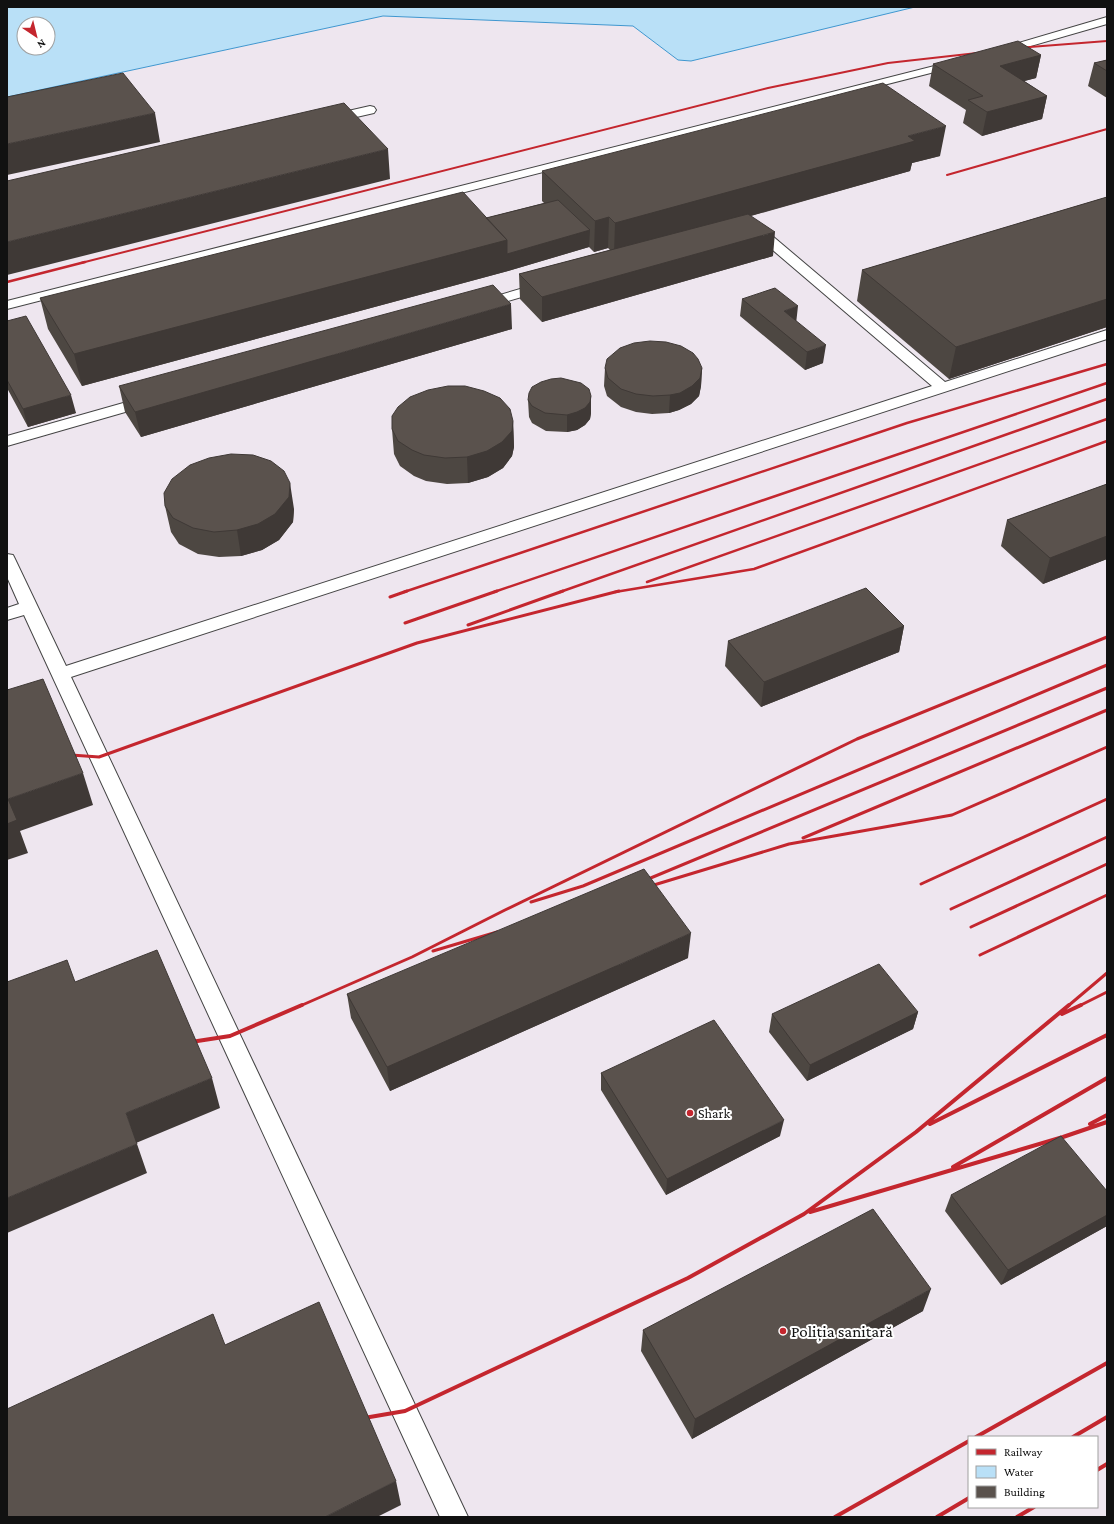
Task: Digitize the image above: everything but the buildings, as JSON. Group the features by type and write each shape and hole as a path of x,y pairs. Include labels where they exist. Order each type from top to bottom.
{"lane":[{"path":"989,54 1107,20"},
{"path":"7,305 966,60"},
{"path":"316,122 370,110"},
{"path":"742,233 765,237 942,387"},
{"path":"466,309 558,282"},
{"path":"60,674 1107,334"},
{"path":"7,441 160,397"},
{"path":"7,559 454,1517"},
{"path":"7,614 29,607"}],"shaded area":[{"path":"915,7 1107,7 1107,1517 7,1517 7,97 383,16 633,26 678,60 691,61"}],"water":[{"path":"7,7 915,7 691,61 678,60 633,26 383,16 7,97"}],"railway":[{"path":"1017,48 1107,41"},
{"path":"81,263 768,88 888,63 986,52"},
{"path":"947,175 1107,129"},
{"path":"7,282 85,262"},
{"path":"404,592 907,423 1107,364"},
{"path":"494,592 1107,383"},
{"path":"560,592 1107,399"},
{"path":"647,582 1107,419"},
{"path":"615,592 754,569 1107,441"},
{"path":"390,597 407,591"},
{"path":"405,623 497,591"},
{"path":"468,625 563,591"},
{"path":"71,755 99,757 417,643 615,592"},
{"path":"300,1006 412,957 505,910 857,739 1107,637"},
{"path":"531,902 583,886 1107,665"},
{"path":"641,882 1107,688"},
{"path":"803,838 1107,710"},
{"path":"644,888 789,844 952,815 1107,747"},
{"path":"921,884 1107,799"},
{"path":"951,909 1107,837"},
{"path":"971,927 1107,864"},
{"path":"980,955 1107,895"},
{"path":"433,951 497,932"},
{"path":"1068,1006 1107,973"},
{"path":"1081,1005 1107,992"},
{"path":"191,1042 230,1036 302,1005"},
{"path":"364,1418 405,1411 688,1278 804,1214 916,1132 1069,1005"},
{"path":"1062,1014 1081,1005"},
{"path":"930,1124 1107,1035"},
{"path":"953,1167 1107,1078"},
{"path":"1090,1124 1107,1115"},
{"path":"810,1212 1063,1137 1107,1122"},
{"path":"978,1436 1107,1363"},
{"path":"1075,1436 1107,1417"},
{"path":"835,1517 968,1442"},
{"path":"1098,1469 1107,1464"},
{"path":"937,1517 968,1499"},
{"path":"1017,1517 1032,1508"}],"place":[{"name":"Shark","path":"690,1113"},
{"name":"Poliția sanitară","path":"783,1331"}]}
